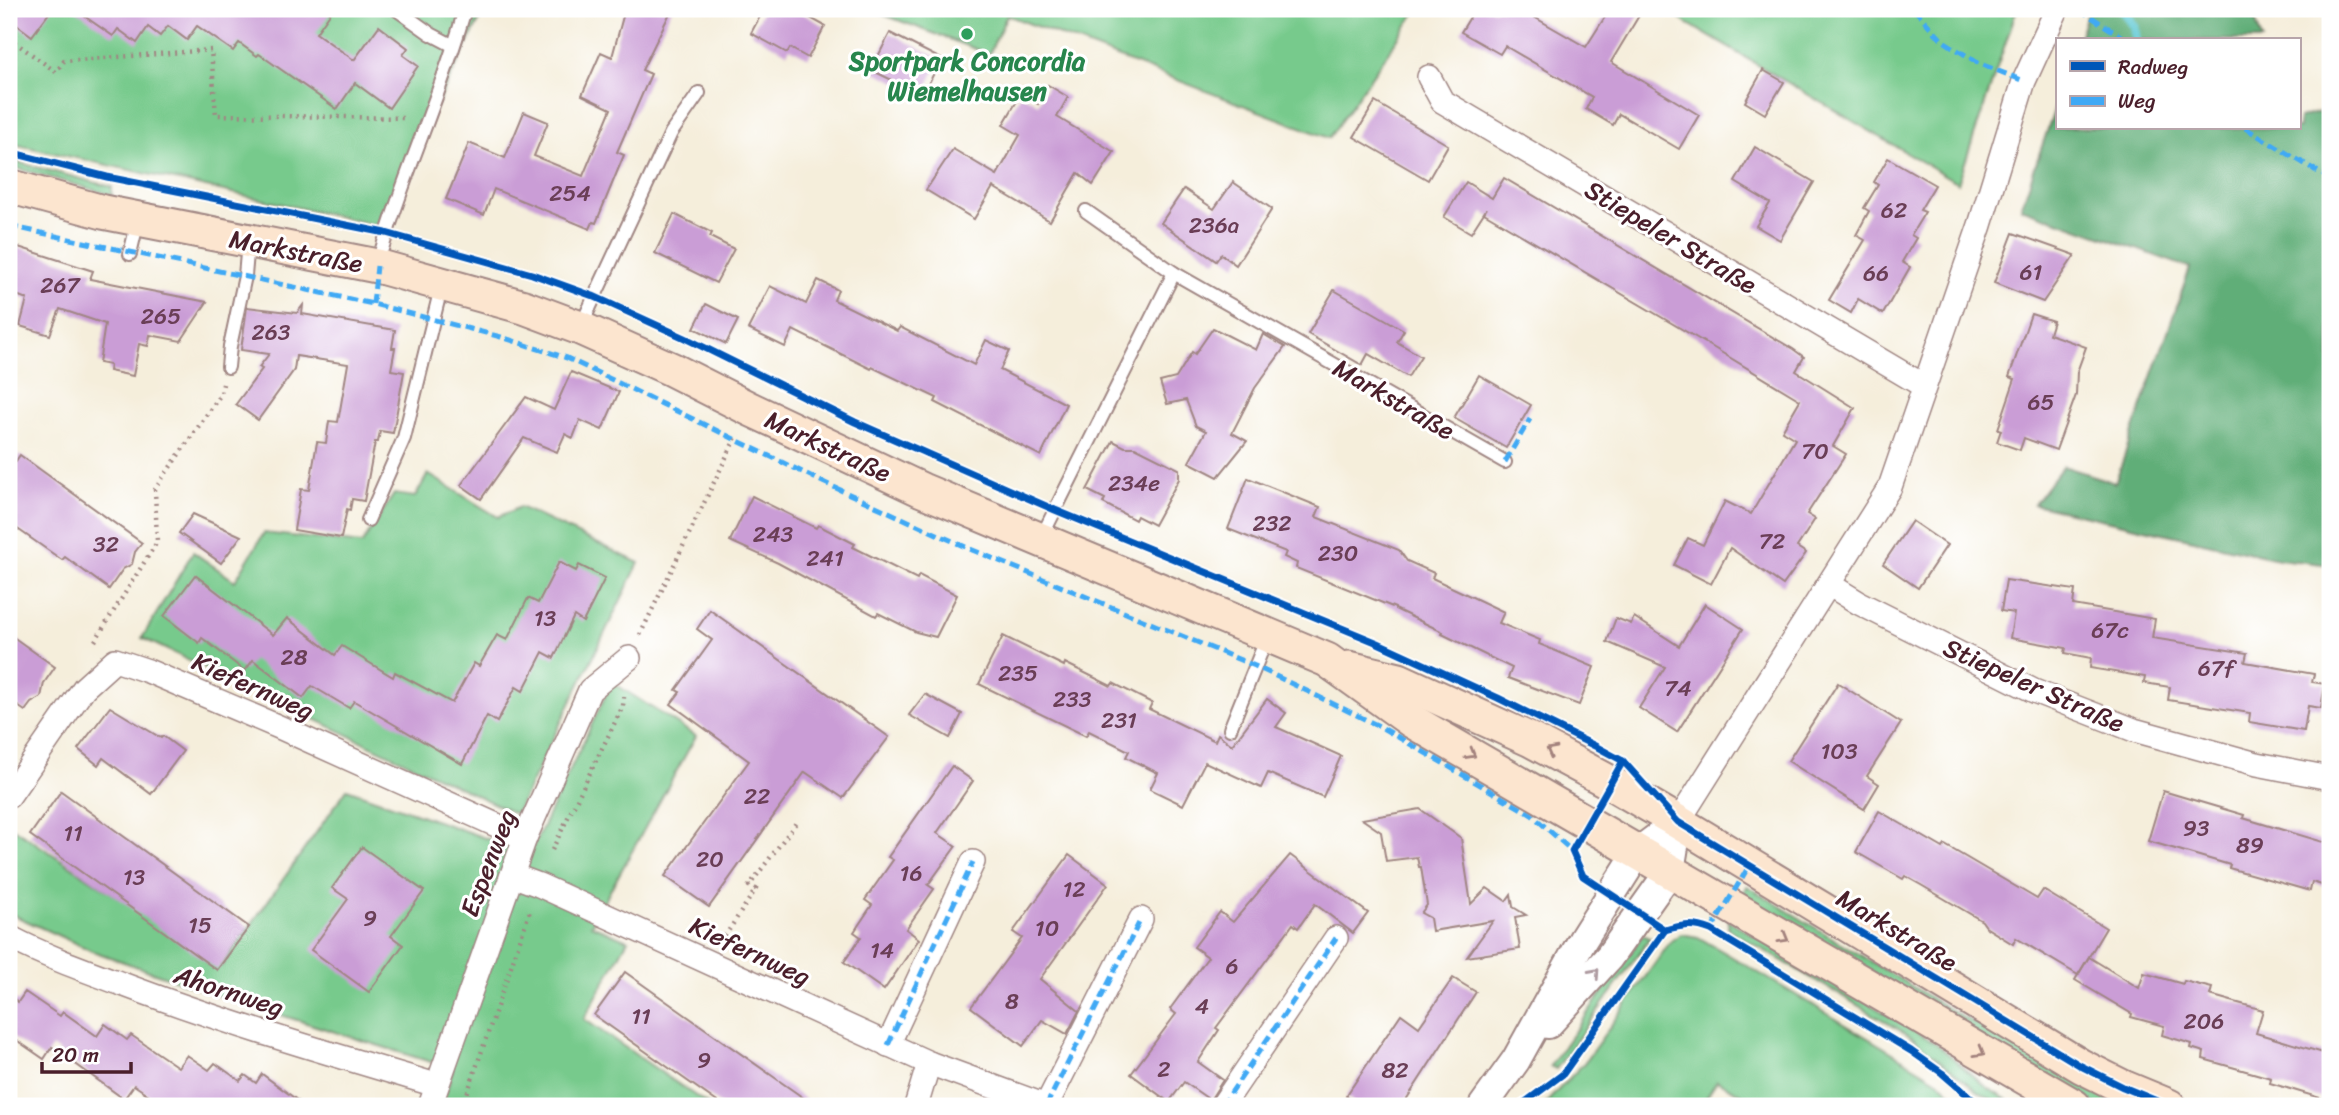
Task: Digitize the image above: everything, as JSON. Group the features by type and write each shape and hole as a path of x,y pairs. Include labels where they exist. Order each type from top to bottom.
{"main road":[{"name":"Markstraße","path":"9,186 103,212 377,267 442,283 524,307 580,328 922,490 1336,664 1399,680 1531,740 1678,822 2081,1066 2169,1106"},
{"name":"Markstraße","path":"1336,664 1412,721 2074,1106"}],"street":[{"path":"1516,1060 1583,939 1638,852 1678,822 1891,487 1980,225 2024,81 2057,9"},
{"name":"Stiepeler Straße","path":"1429,77 1442,101 1924,386"},
{"name":"Stiepeler Straße","path":"1829,585 1859,603 2034,691 2134,730 2257,764 2330,778"},
{"name":"Espenweg","path":"433,1095 525,838 590,690 629,658"},
{"path":"9,796 84,688 115,660"},
{"name":"Kiefernweg","path":"115,660 148,671 279,727 525,838"},
{"path":"1483,1106 1516,1060 1609,957 1670,871 1678,822"},
{"path":"888,1045 973,862"},
{"name":"Kiefernweg","path":"512,875 708,961 929,1063 1046,1106 1141,919"},
{"name":"Ahornweg","path":"9,937 85,970 173,1003 306,1046 433,1095"},
{"path":"1222,1106 1336,938"},
{"path":"916,1106 929,1063"}],"lane":[{"path":"396,9 452,46"},
{"path":"377,267 386,233 429,117 464,9"},
{"path":"580,328 671,133 699,93"},
{"name":"Markstraße","path":"1086,211 1174,274 1505,462"},
{"path":"130,254 138,219"},
{"path":"228,367 230,346 246,276 248,242"},
{"path":"1040,540 1174,274"},
{"path":"368,520 404,438 442,283"},
{"path":"1230,729 1268,635"}],"path":[{"path":"9,38 56,72 64,61 211,50 216,115 429,117"},
{"path":"115,660 94,641 158,542 155,489 221,394 228,367"},
{"path":"629,658 750,410"},
{"path":"708,961 756,889 749,886 796,823"}],"green space":[{"path":"9,9 483,9 376,225 9,143"},
{"path":"868,9 1418,9 1329,138 1007,15 989,54"},
{"path":"1663,9 2017,9 1958,183"},
{"path":"2089,9 2223,9 2254,16 2261,38 2079,38"},
{"path":"2056,105 2056,130 2300,130 2300,118 2330,109 2330,565 2278,559 2034,504 2063,466 2115,483 2190,268 2021,208"},
{"path":"9,160 112,187 112,195 9,166"},
{"path":"428,474 498,517 520,507 639,563 516,814 142,638 193,552 235,581 264,533 362,544 394,494 415,497"},
{"path":"612,682 696,736 591,925 628,940 584,1019 710,1106 442,1106 453,1069 217,995 90,950 9,913 10,826 222,966 347,789 502,844 533,847"},
{"path":"1747,886 1964,1018 2010,1038 2142,1106 2098,1106 1741,896"},
{"path":"1728,920 1937,1044 1980,1081 2009,1101 2006,1106 1976,1090 1910,1036 1728,929"},
{"path":"1681,934 1698,937 1908,1062 1939,1081 1965,1106 1764,1106 1717,1081 1701,1106 1543,1106 1584,1063 1671,941"},
{"path":"1643,935 1650,938 1556,1069 1550,1066"}],"building":[{"path":"9,9 52,9 32,36 9,19"},
{"path":"74,9 333,9 316,33 354,60 379,26 408,48 403,55 418,66 389,108 355,83 337,109 259,54 257,56 239,43 233,51 197,26 187,40 168,26 160,36 148,27 137,43 118,29 113,36"},
{"path":"625,9 672,9 642,70 651,74 617,152 624,155 596,223 593,222 590,229 494,189 484,215 446,199 469,143 505,158 524,112 548,122 534,156 583,176 611,109 582,95 601,52 612,57"},
{"path":"764,9 794,9 825,26 808,58 790,48 787,53 751,33"},
{"path":"1475,9 1520,9 1586,47 1610,9 1643,9 1611,62 1699,115 1679,149 1619,114 1613,125 1586,109 1592,97 1505,46 1500,54 1461,32"},
{"path":"890,33 941,59 923,95 871,70"},
{"path":"1763,70 1784,82 1765,114 1745,102"},
{"path":"1048,85 1068,97 1057,117 1114,152 1093,185 1078,173 1050,221 993,187 974,219 926,190 953,149 997,175 1020,135 1003,125 1021,94 1038,104"},
{"path":"1375,102 1448,145 1428,180 1354,137"},
{"path":"1755,147 1814,182 1780,240 1756,226 1770,203 1735,182"},
{"path":"1888,158 1935,185 1920,210 1925,212 1911,235 1916,238 1902,262 1910,267 1883,314 1858,299 1851,313 1829,300 1865,240 1856,235 1869,211 1864,208 1878,185 1874,182"},
{"path":"1504,178 1793,349 1804,357 1796,371 1855,408 1833,446 1846,454 1807,514 1815,519 1797,547 1806,553 1783,585 1730,548 1711,584 1674,565 1688,538 1703,545 1725,501 1751,514 1795,439 1782,431 1800,400 1484,213 1487,208 1471,233 1444,217 1466,182 1492,198"},
{"path":"1233,182 1272,209 1236,265 1221,254 1216,261 1161,223 1184,189 1214,209"},
{"path":"674,214 712,233 710,237 734,249 716,283 655,253"},
{"path":"2013,233 2075,255 2043,302 1994,283"},
{"path":"9,244 93,271 90,279 207,302 181,341 150,335 148,346 139,344 133,376 109,371 110,365 99,363 105,324 60,309 50,335 20,326 27,299 9,292"},
{"path":"818,280 838,290 834,300 897,331 900,327 974,365 986,340 1009,351 1000,370 1066,404 1041,456 935,402 937,398 793,330 785,347 748,329 770,286 806,304"},
{"path":"1334,290 1404,330 1397,342 1421,356 1408,377 1368,354 1362,365 1308,334"},
{"path":"706,304 738,320 726,344 694,328"},
{"path":"303,305 302,314 395,330 391,370 404,372 393,433 380,431 378,442 375,442 364,501 352,499 341,538 294,530 301,489 309,490 317,442 326,443 329,421 338,422 348,364 296,356 294,370 258,420 236,404 262,369 259,367 269,354 241,350 247,307 297,313"},
{"path":"2031,314 2053,321 2049,334 2086,347 2077,372 2076,395 2056,450 2024,438 2020,450 1997,442 2001,430 1998,429 2015,379 2009,377"},
{"path":"1213,328 1256,350 1263,334 1285,347 1255,388 1232,433 1247,441 1218,477 1189,462 1206,431 1196,426 1186,400 1167,404 1160,382 1176,378 1192,352 1195,354"},
{"path":"571,372 619,392 602,430 580,420 573,438 565,434 557,452 524,438 481,499 461,485 526,397 554,410"},
{"path":"1479,375 1531,405 1506,448 1454,418"},
{"path":"1113,441 1125,447 1135,447 1179,469 1179,479 1154,525 1137,516 1135,520 1103,503 1105,499 1087,490"},
{"path":"20,455 142,543 135,552 132,564 123,569 109,589 65,557 62,560 9,523 9,471"},
{"path":"1248,478 1320,507 1316,517 1399,550 1407,561 1434,573 1432,578 1504,612 1499,623 1540,640 1539,644 1594,667 1579,705 1508,678 1512,668 1395,608 1296,568 1297,563 1284,557 1286,552 1228,529"},
{"path":"752,496 816,528 818,525 855,544 853,547 917,579 919,575 957,595 936,637 916,632 878,613 876,616 778,563 730,541"},
{"path":"193,514 241,536 221,563 179,533"},
{"path":"1912,521 1947,545 1918,588 1883,564"},
{"path":"559,562 576,571 579,565 605,578 583,622 574,616 554,658 543,652 523,691 516,687 497,722 487,716 462,764 354,701 349,708 312,686 303,698 253,660 245,671 202,638 199,643 164,616 195,575 273,635 287,618 335,655 342,646 393,677 395,672 452,703 474,663 479,666 497,635 507,640 528,598 538,603"},
{"path":"2006,580 2075,590 2073,605 2155,619 2152,638 2247,653 2245,662 2314,674 2312,682 2325,684 2321,708 2308,706 2304,731 2249,722 2250,713 2168,700 2170,687 2144,683 2145,677 2090,668 2091,658 2065,653 2066,648 2010,638 2014,613 2001,611"},
{"path":"1705,604 1743,629 1677,732 1639,708 1665,667 1607,642 1616,618 1631,624 1634,617 1679,646"},
{"path":"710,610 889,737 843,798 805,772 709,907 665,876 749,761 671,704 680,692 676,690 712,640 697,629"},
{"path":"9,634 55,667 44,683 41,697 25,711 9,700"},
{"path":"1003,636 1064,666 1065,663 1111,686 1113,683 1152,703 1149,709 1215,741 1218,734 1232,745 1267,699 1286,713 1276,727 1341,756 1323,797 1268,773 1261,788 1205,762 1183,805 1150,789 1158,773 1126,757 1129,751 1089,731 1086,736 979,684"},
{"path":"1838,683 1901,723 1867,776 1879,784 1864,809 1788,761"},
{"path":"925,694 962,714 950,738 909,715"},
{"path":"110,707 161,738 163,736 183,751 151,794 103,758 98,765 78,749"},
{"path":"952,766 973,781 937,833 956,846 928,885 934,889 906,929 919,939 884,990 844,962 861,937 854,932 872,905 865,900 893,860 888,857"},
{"path":"61,791 249,927 217,970 30,835"},
{"path":"2163,791 2330,844 2330,867 2325,886 2312,882 2310,891 2148,841"},
{"path":"1420,809 1461,838 1471,904 1487,888 1506,901 1511,894 1513,907 1526,915 1515,917 1520,949 1467,957 1493,921 1432,931 1430,918 1421,913 1427,905 1417,857 1386,861 1381,832 1362,819"},
{"path":"1879,811 1943,848 1945,845 2037,899 2043,890 2106,928 2078,975 2016,938 2013,944 1987,928 1982,921 1921,885 1905,876 1903,879 1856,852"},
{"path":"362,847 424,891 391,936 403,945 369,992 311,950 348,899 332,888"},
{"path":"1069,855 1108,884 1040,979 1079,1011 1067,1034 1042,1020 1023,1046 971,1007 1022,938 1013,932"},
{"path":"1290,855 1368,913 1353,933 1315,904 1298,928 1293,924 1216,1028 1219,1030 1198,1062 1223,1080 1210,1100 1184,1082 1169,1102 1131,1074 1176,1014 1170,1009 1208,957 1194,947 1220,912 1233,922"},
{"path":"2089,957 2139,988 2144,973 2183,984 2184,981 2212,988 2210,995 2263,1010 2256,1033 2330,1055 2330,1101 2270,1083 2271,1078 2203,1059 2204,1052 2191,1048 2192,1044 2162,1035 2164,1026 2131,1017 2132,1014 2075,980"},
{"path":"625,972 815,1106 723,1106 594,1015"},
{"path":"1453,978 1476,992 1402,1106 1358,1106 1346,1096 1401,1014 1419,1027"},
{"path":"25,992 60,1016 63,1012 97,1036 105,1024 127,1040 131,1035 178,1067 187,1055 209,1070 215,1063 240,1081 245,1075 256,1083 262,1074 305,1106 165,1106 134,1085 124,1099 52,1047 44,1059 9,1035 9,995 18,1002"}],"waterway":[{"path":"2121,9 2135,27 2136,38"}],"marked path":[{"path":"1914,9 1942,40 1978,63 2024,81"},
{"path":"2079,9 2124,38"},
{"path":"2248,130 2330,179"},
{"path":"9,226 373,304 501,337 567,358 825,483 970,549 1255,666 1379,726 1532,815 1574,855"},
{"path":"373,304 377,266"},
{"path":"1505,462 1530,419"},
{"path":"888,1045 973,862"},
{"path":"1711,930 1749,866"},
{"path":"1046,1106 1141,919"},
{"path":"1222,1106 1336,938"}],"cycle path":[{"path":"9,152 107,177 386,233 532,274 593,296 855,422 1055,510 1378,643 1597,747 1623,761 1678,822 2081,1066 2169,1106"},
{"path":"1623,761 1572,851 1583,876 1665,930"},
{"path":"1520,1106 1563,1074 1665,930 1688,926 1711,930 1911,1051 1942,1073 1980,1106"}],"place":[{"name":"Sportpark Concordia Wiemelhausen","path":"967,34"}]}
